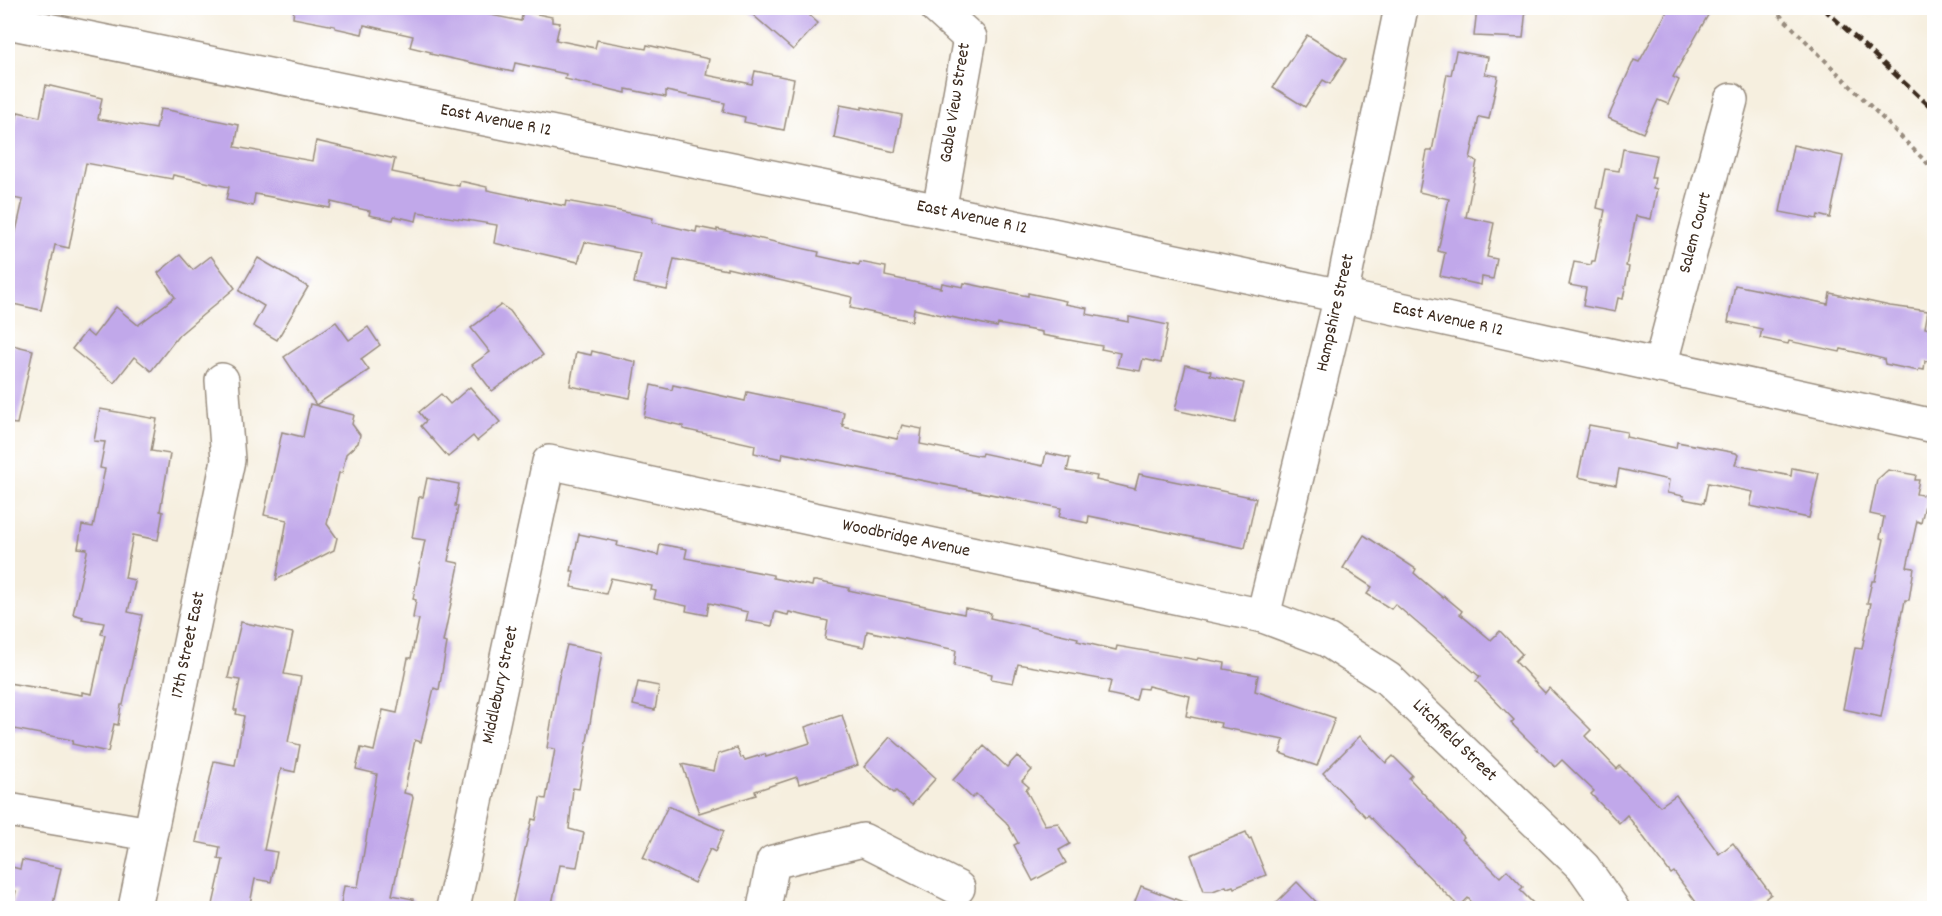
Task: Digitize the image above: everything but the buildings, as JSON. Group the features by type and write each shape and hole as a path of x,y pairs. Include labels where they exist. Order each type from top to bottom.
{"street":[{"name":"Gable View Street","path":"937,8 970,38 939,211"},
{"name":"Hampshire Street","path":"1263,616 1341,296 1401,8"},
{"name":"East Avenue R 12","path":"8,22 939,211 1935,426"},
{"name":"Salem Court","path":"1660,366 1731,100"},
{"name":"17th Street East","path":"135,909 228,460 222,380"},
{"name":"Woodbridge Avenue","path":"549,462 1263,616"},
{"name":"Middlebury Street","path":"453,909 549,462"},
{"name":"Litchfield Street","path":"1263,616 1327,640 1388,679 1584,868 1612,909"},
{"path":"8,810 150,834"},
{"path":"764,909 773,862 863,840 958,888"}],"path":[{"path":"1773,8 1935,170"}],"railway":[{"path":"1823,8 1934,110"}]}
